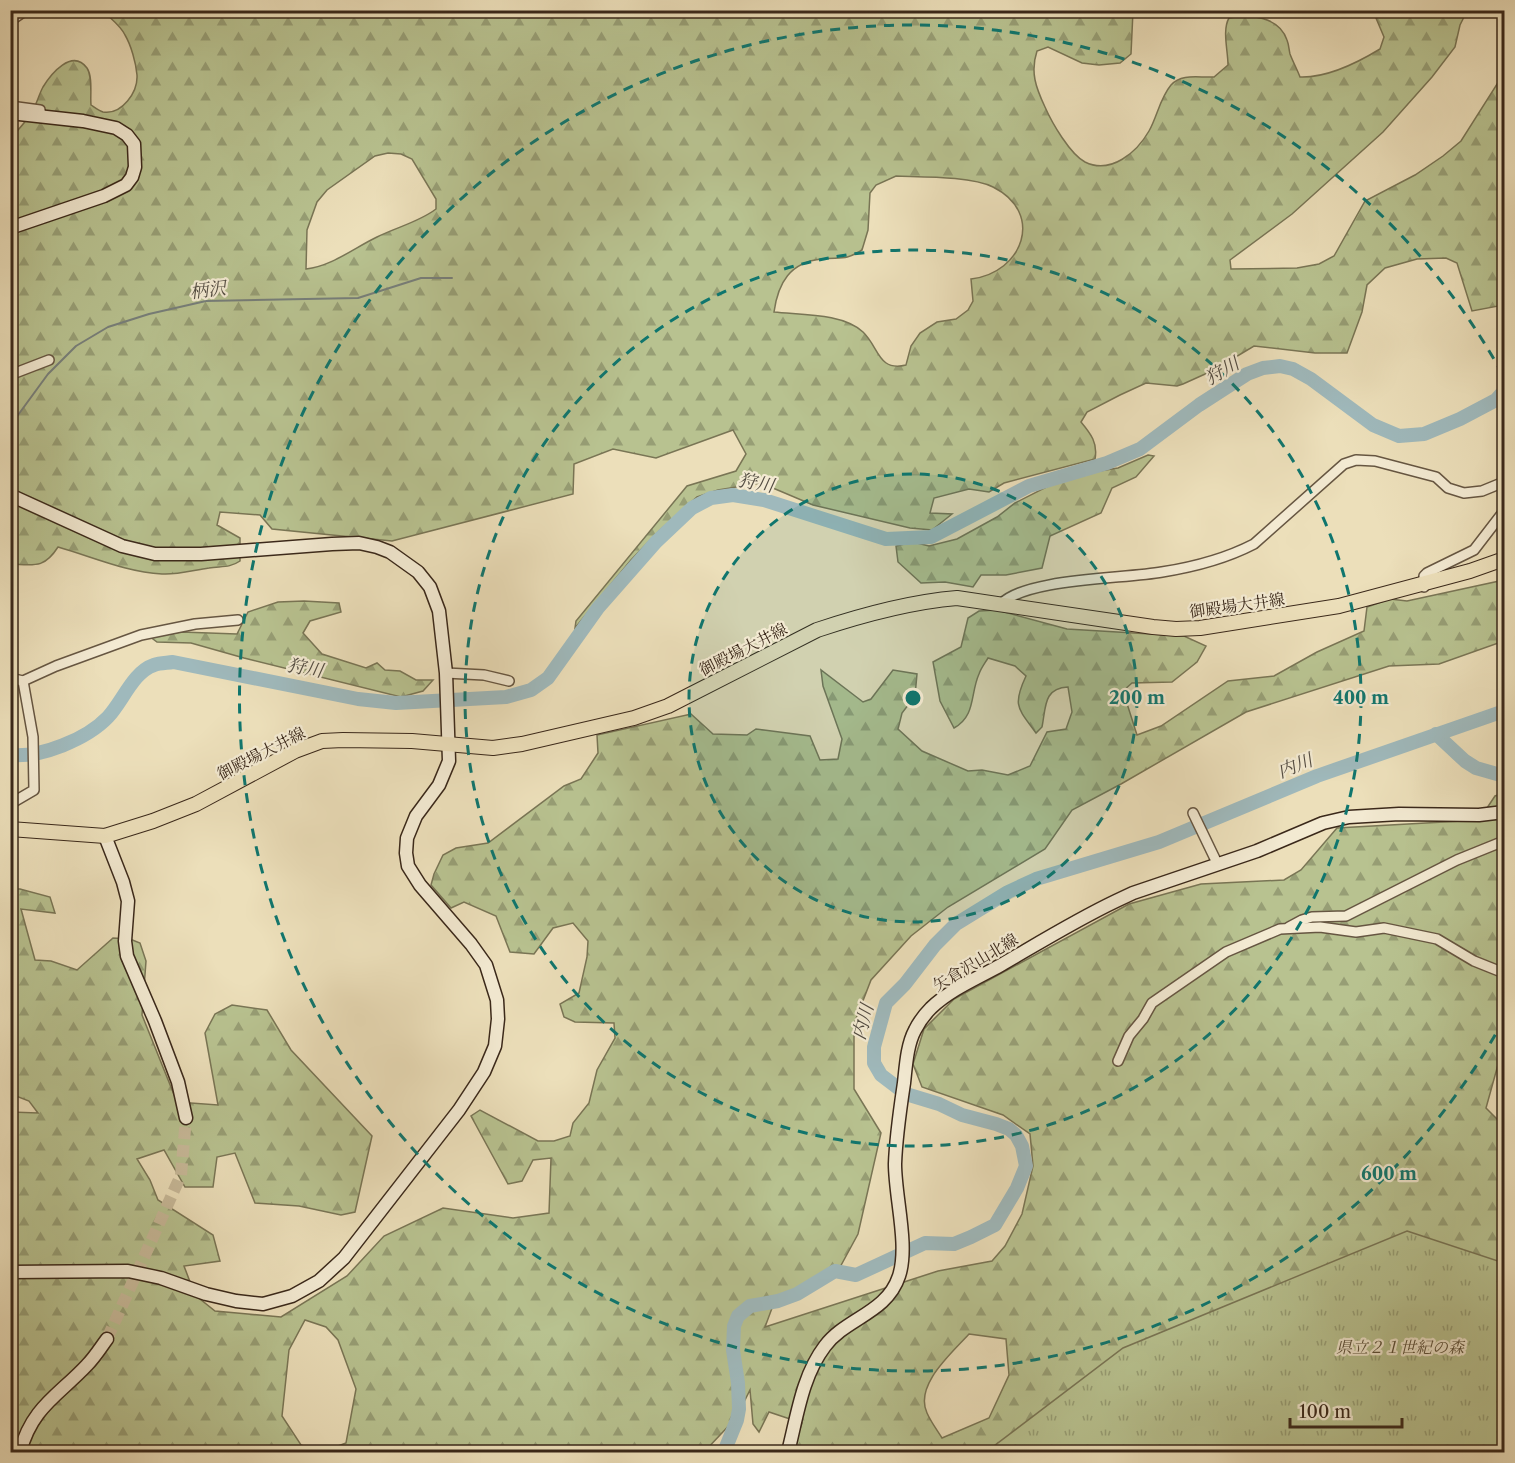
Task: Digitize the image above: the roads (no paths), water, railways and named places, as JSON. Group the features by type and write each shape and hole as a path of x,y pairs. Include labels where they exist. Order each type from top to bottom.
{"main road":[{"name":"御殿場大井線","path":"10,829 105,836 196,804 295,751 322,741 412,741 449,738 493,748 522,744 634,718 668,706 817,630 843,621 934,600 957,598 1176,630 1339,606 1424,587 1504,559"}],"street":[{"path":"10,21 26,10"},
{"path":"10,106 40,110 41,117"},
{"path":"10,113 83,121 117,128 127,135 135,148 135,167 126,185 104,196 10,228"},
{"path":"10,375 49,360"},
{"path":"1001,604 1008,597 1051,584 1162,572 1215,561 1240,552 1254,544 1344,464 1356,460 1375,461 1436,477 1448,488 1464,493 1482,490 1504,482"},
{"path":"10,495 122,546 155,554 201,555 359,543 377,546 401,559 418,572 430,587 439,611 446,678 449,761 443,777 416,816 407,838 408,866 420,885 486,965 497,1000 498,1019 495,1046 484,1072 459,1110 344,1258 319,1281 292,1296 263,1304 236,1301 206,1294 161,1278 128,1271 10,1272"},
{"path":"1424,587 1427,573 1474,550 1504,511"},
{"path":"10,678 23,681 56,666 141,635 195,624 238,620"},
{"path":"446,678 484,675 509,681"},
{"path":"10,804 34,790 33,737 23,681"},
{"name":"矢倉沢山北線","path":"788,1452 804,1388 812,1367 824,1347 845,1326 878,1307 891,1292 899,1277 902,1246 895,1172 899,1116 910,1045 915,1030 932,1007 1116,901 1133,893 1257,851 1306,829 1349,817 1430,813 1479,815 1504,812"},
{"path":"1193,813 1218,865"},
{"path":"105,836 128,901 125,941 127,956 172,1067 186,1118"},
{"path":"1118,1061 1129,1036 1152,1003 1226,952 1265,934 1312,917 1346,916 1457,860 1504,841"},
{"path":"1289,927 1332,927 1349,932 1384,928 1437,939 1474,961 1504,973"},
{"path":"20,1452 30,1425 42,1407 87,1365 107,1338"},
{"path":"1215,1452 1232,1451"}],"waterway":[{"name":"柄沢","path":"10,426 48,374 76,346 108,327 149,314 206,301 358,298 421,278 452,278"},
{"name":"狩川","path":"10,755 49,750 88,733 108,717 140,674 154,665 164,663 173,662 358,699 396,703 506,697 531,690 548,678 598,608 656,542 692,508 711,498 733,495 764,500 886,539 931,537 1029,486 1107,463 1140,449 1199,405 1247,374 1263,368 1280,366 1293,369 1311,379 1373,425 1399,436 1424,434 1460,419 1496,400 1504,391"},
{"name":"内川","path":"724,1452 739,1409 733,1350 734,1326 738,1316 750,1306 778,1301 797,1294 835,1271 856,1275 925,1243 954,1244 971,1237 995,1225 1017,1188 1026,1166 1022,1146 1016,1135 1009,1129 996,1124 962,1115 939,1104 906,1094 881,1075 874,1063 874,1047 886,1003 956,924 1008,892 1036,879 1159,842 1317,776 1504,711"},
{"path":"1436,734 1476,768 1504,776"}],"tunnel":[{"path":"107,1339 181,1175 186,1118"}],"park label":[{"name":"県立２１世紀の森","path":"1400,1347"}]}
